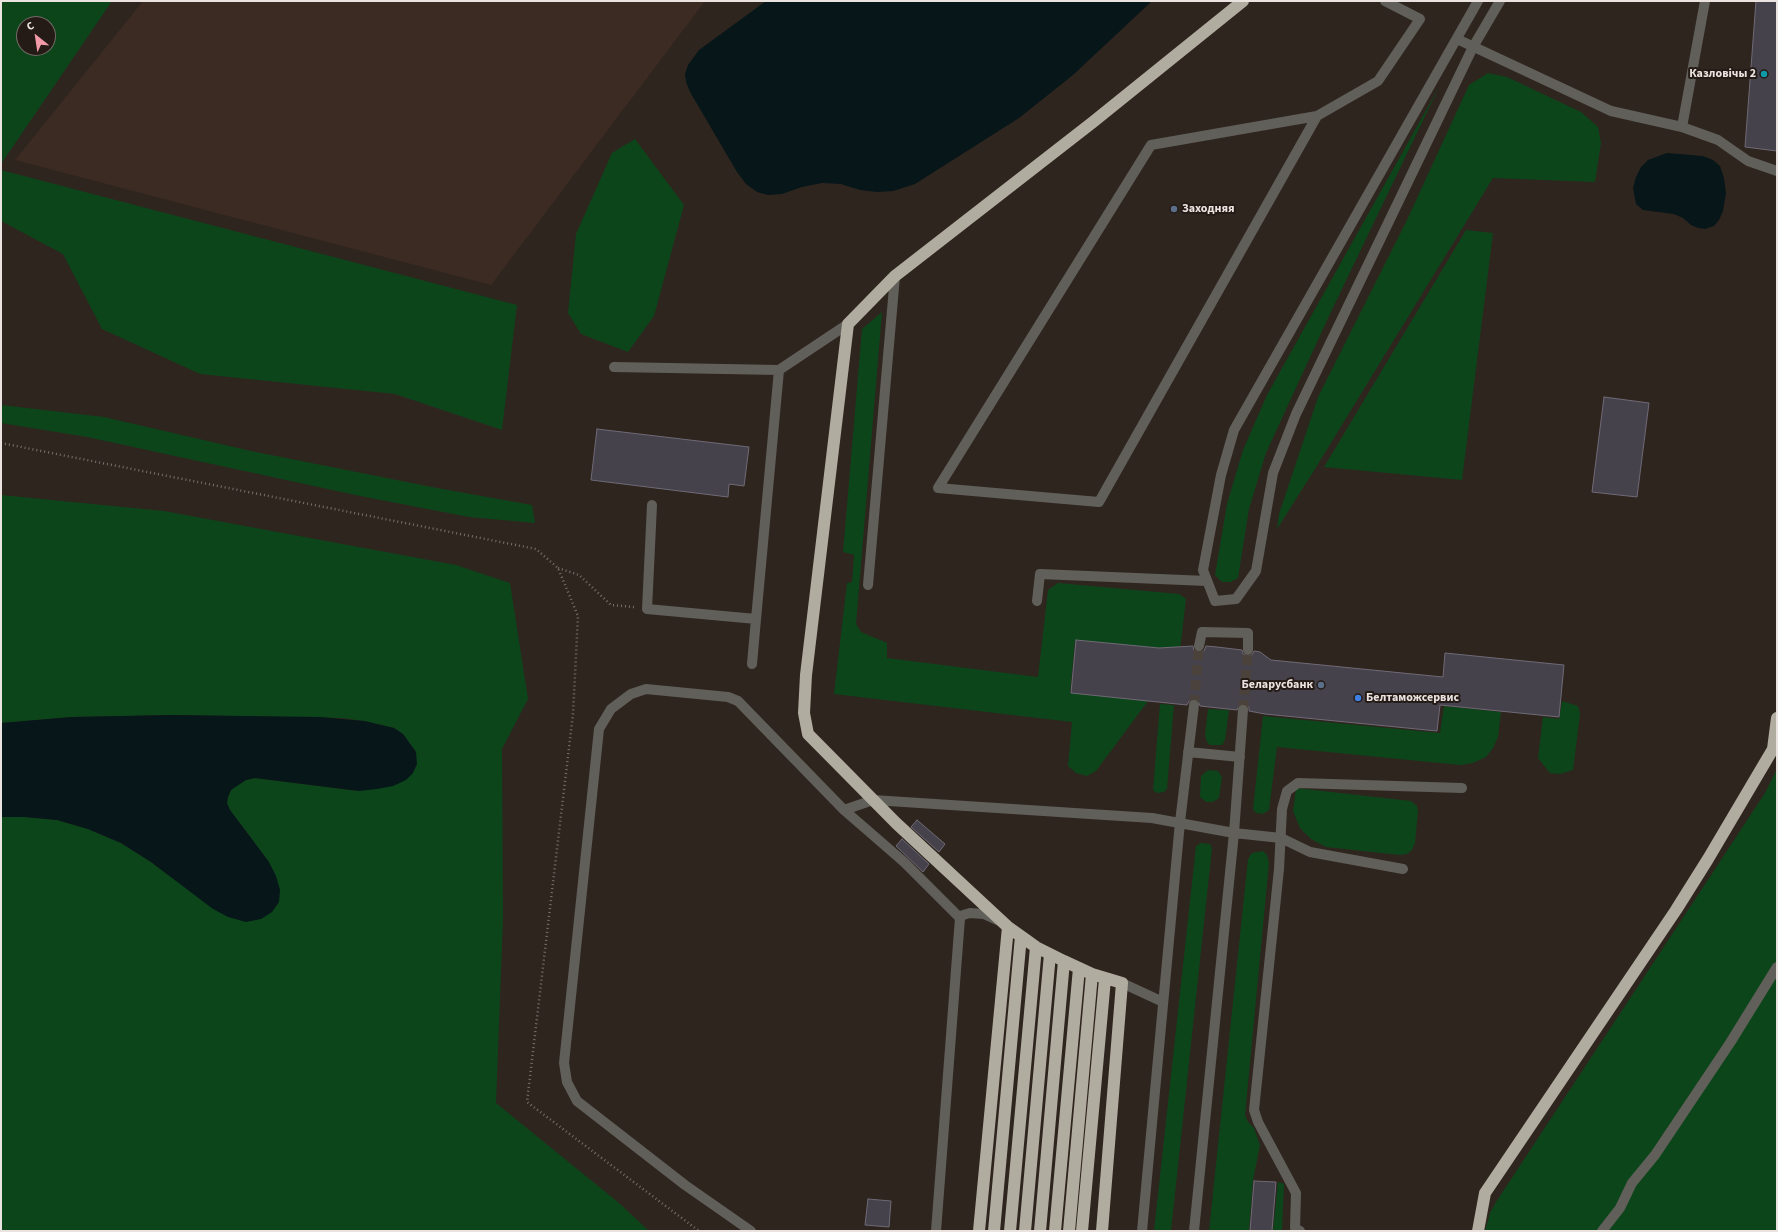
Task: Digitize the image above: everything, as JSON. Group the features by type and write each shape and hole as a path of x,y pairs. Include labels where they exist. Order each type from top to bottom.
{"highway":[{"path":"1102,1231 1122,983 1092,974 1036,947 1004,924 873,800 808,734 804,713 806,675 848,324 895,276 1093,122 1243,1"},
{"path":"1478,1231 1485,1193 1676,910 1708,860 1773,749 1777,718"},
{"path":"979,1231 1004,924"},
{"path":"994,1231 1021,936"},
{"path":"1010,1231 1036,947"},
{"path":"1024,1231 1050,954"},
{"path":"1040,1231 1064,961"},
{"path":"1055,1231 1078,968"},
{"path":"1069,1231 1092,974"},
{"path":"1082,1231 1105,979"}],"lane":[{"path":"1317,116 1099,502 938,488 1151,145 1317,116 1378,81 1420,20 1385,1"},
{"path":"1478,1 1234,430 1221,475 1203,570 1215,601 1236,599 1256,571 1273,473 1296,414 1473,47 1500,1"},
{"path":"1682,127 1705,1"},
{"path":"1457,39 1611,111 1682,127 1718,140 1748,162 1777,171"},
{"path":"868,585 895,276"},
{"path":"614,367 779,370 848,324"},
{"path":"752,664 779,370"},
{"path":"652,505 647,609 756,619"},
{"path":"1037,601 1040,574 1207,581"},
{"path":"1199,646 1202,632 1248,633 1248,650"},
{"path":"751,1231 685,1185 577,1101 567,1082 564,1063 599,729 611,709 631,694 646,689 728,697 738,701 844,810 904,862 960,918"},
{"path":"1142,1231 1180,822 1194,706"},
{"path":"1194,1231 1234,833 1243,710"},
{"path":"1188,752 1240,757"},
{"path":"1296,1230 1296,1193 1258,1122 1254,1110 1279,870 1282,809 1287,791 1298,783 1462,788"},
{"path":"844,810 873,800 1152,818 1234,833 1281,838 1310,852 1403,869"},
{"path":"936,1231 960,918 963,915 970,913 984,914 1004,924"},
{"path":"1602,1231 1620,1208 1632,1183 1655,1155 1730,1043 1777,966"},
{"path":"1122,983 1163,1002"}],"path":[{"path":"1,443 536,549 558,568 579,575 611,605 647,609"},
{"path":"558,568 578,616 573,714 527,1102 699,1231"}],"shaded area":[{"path":"143,1 705,1 491,285 15,160"},
{"path":"766,1 1152,1 1073,75 1019,118 915,184 893,191 877,192 860,190 841,184 822,183 802,187 782,194 768,195 757,192 746,184 737,172 690,92 685,74 688,65 699,50"},
{"path":"1667,153 1703,156 1713,160 1720,166 1724,178 1726,193 1723,211 1719,220 1714,226 1705,229 1698,228 1674,214 1643,210 1636,204 1633,188 1641,167 1648,160"},
{"path":"172,715 320,717 364,721 394,728 403,734 416,752 417,764 413,773 406,780 393,786 377,789 359,791 255,778 246,780 231,790 227,803 230,810 269,862 276,876 280,890 279,902 272,912 261,919 246,922 228,917 213,909 151,862 121,843 88,829 57,820 25,817 1,817 1,723 72,717"}],"green space":[{"path":"1,1 112,1 1,164"},
{"path":"1488,73 1507,77 1581,112 1598,127 1601,143 1595,182 1493,178 1277,529 1279,514 1318,397 1406,222 1469,85"},
{"path":"1439,87 1329,316 1266,453 1249,509 1238,578 1231,582 1222,582 1215,575 1227,504 1243,450 1267,395"},
{"path":"635,139 684,205 654,316 628,352 581,334 568,313 576,234 612,153"},
{"path":"1,170 517,305 502,430 395,394 200,374 102,329 63,254 1,221"},
{"path":"1466,230 1493,233 1462,480 1324,467"},
{"path":"882,312 856,624 861,632 887,643 887,658 1038,677 1048,590 1058,583 1179,594 1186,599 1180,650 1075,641 1070,693 1148,701 1096,771 1087,776 1076,773 1068,766 1072,722 834,694 847,583 852,582 854,555 843,552 862,329"},
{"path":"1,405 104,417 251,451 437,488 532,505 535,523 469,517 360,496 87,437 1,423"},
{"path":"1,495 164,511 456,565 510,583 528,699 502,749 503,919 496,1103 619,1203 649,1231 1,1231 1,817 25,817 57,820 88,829 121,843 151,862 182,885 269,862 230,810 227,803 231,790 238,784 255,778 359,791 416,752 403,734 394,728 364,721 342,718 172,715 72,717 1,723"},
{"path":"1562,701 1578,706 1580,714 1573,770 1560,774 1550,773 1538,758 1543,717 1559,719"},
{"path":"1160,704 1174,705 1167,789 1164,792 1157,793 1153,790"},
{"path":"1444,706 1501,712 1498,737 1493,748 1486,757 1473,763 1460,765 1277,747 1269,810 1263,814 1256,813 1253,809 1263,716 1440,733"},
{"path":"1208,709 1229,710 1225,740 1222,745 1210,745 1207,742 1205,735"},
{"path":"1777,769 1777,1231 1485,1231 1490,1213 1496,1202 1765,793"},
{"path":"1208,770 1218,771 1222,777 1219,798 1213,802 1206,802 1200,797 1201,776"},
{"path":"1296,788 1411,801 1417,806 1418,811 1415,843 1412,850 1407,854 1400,855 1326,847 1311,839 1300,828 1293,811"},
{"path":"1201,843 1210,844 1212,848 1171,1231 1154,1231 1196,846"},
{"path":"1263,851 1267,855 1269,863 1245,1115 1248,1122 1254,1128 1260,1145 1253,1180 1249,1231 1209,1231 1248,859 1252,853"},
{"path":"1278,1182 1284,1184 1282,1231 1273,1231"}],"building":[{"name":"Казловічы 2","path":"1756,1 1777,1 1777,151 1745,147"},
{"path":"1604,397 1649,403 1637,497 1592,492"},
{"path":"597,429 749,447 744,486 729,484 728,497 591,480"},
{"path":"1076,640 1159,648 1193,646 1194,651 1198,652 1204,651 1206,646 1217,647 1242,650 1243,654 1248,656 1252,655 1254,651 1260,652 1271,660 1443,677 1445,653 1564,665 1559,717 1440,705 1437,731 1265,714 1249,711 1249,707 1244,704 1240,704 1237,710 1200,706 1198,700 1194,699 1189,701 1187,705 1071,693"},
{"path":"917,820 945,844 939,852 911,827"},
{"path":"902,839 929,864 923,872 896,846"},
{"path":"1254,1181 1276,1182 1272,1231 1250,1231"},
{"path":"868,1199 891,1201 889,1227 865,1225"}],"tunnel":[{"path":"1194,705 1199,646"},
{"path":"1243,710 1248,650"}],"place":[{"name":"Казловічы 2","path":"1764,74"},
{"name":"Заходняя","path":"1174,209"},
{"name":"Беларусбанк","path":"1321,685"},
{"name":"Белтаможсервис","path":"1358,698"}]}
